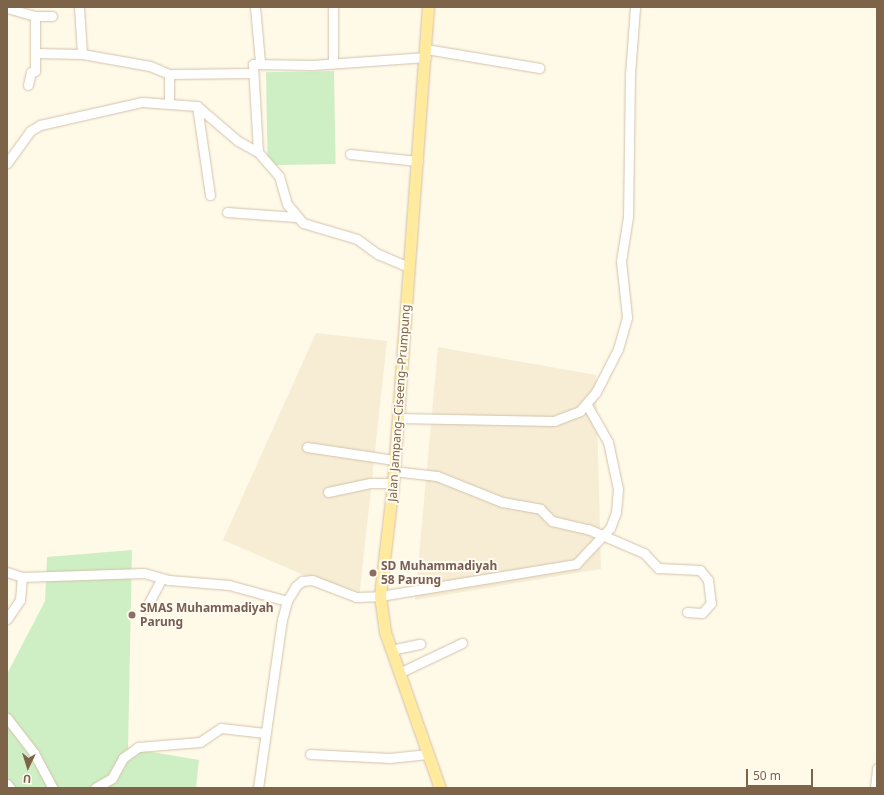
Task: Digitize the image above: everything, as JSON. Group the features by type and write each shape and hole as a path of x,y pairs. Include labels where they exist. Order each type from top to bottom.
{"main road":[{"name":"Jalan Jampang–Ciseeng–Prumpung","path":"428,7 426,53 393,483 380,596 380,614 391,650 440,788"}],"street":[{"path":"79,7 82,54"},
{"path":"255,7 260,62"},
{"path":"333,7 333,61"},
{"path":"397,418 554,421 565,420 587,405 618,349 627,318 621,261 628,217 630,74 635,7"},
{"path":"7,8 35,16 52,16"},
{"path":"28,85 31,72 35,71 35,16"},
{"path":"35,53 82,54 150,66 169,74 253,73"},
{"path":"258,152 252,64 260,62 313,65 333,61 426,53 539,68"},
{"path":"168,103 169,74"},
{"path":"7,163 30,131 40,125 115,106 168,103 197,106 238,141 258,152 279,176 287,204 296,217 311,228 358,239 378,254 409,267"},
{"path":"197,106 210,195"},
{"path":"350,154 418,161"},
{"path":"227,212 296,217"},
{"path":"258,788 265,733 287,601 302,581 312,580 356,597 380,596 566,568 581,561 604,537 616,512 615,465 608,442 587,405"},
{"path":"307,447 394,465 448,479 502,502 540,509 552,521 604,537 644,553 658,568 703,572 710,589 709,607 702,613 687,612"},
{"path":"328,492 370,483 393,483"},
{"path":"7,572 22,577 100,577 138,573 162,578 229,585 287,601"},
{"path":"7,619 20,600 22,577"},
{"path":"146,608 162,578"},
{"path":"391,650 420,644"},
{"path":"399,673 462,644"},
{"path":"7,718 34,753 53,788"},
{"path":"95,788 112,778 123,758 138,747 200,742 220,728 265,733"},
{"path":"310,754 390,758 428,754"},
{"path":"875,788 877,768"},
{"path":"7,784 10,788"}],"shaded area":[{"path":"316,333 387,341 359,599 223,540"},
{"path":"438,347 596,375 601,569 415,600"}],"green space":[{"path":"334,71 336,164 268,165 266,72"},
{"path":"132,550 128,748 199,760 196,788 7,788 7,674 45,601 47,557"}],"place":[{"name":"SD Muhammadiyah 58 Parung","path":"373,573"},
{"name":"SMAS Muhammadiyah Parung","path":"132,615"}]}
